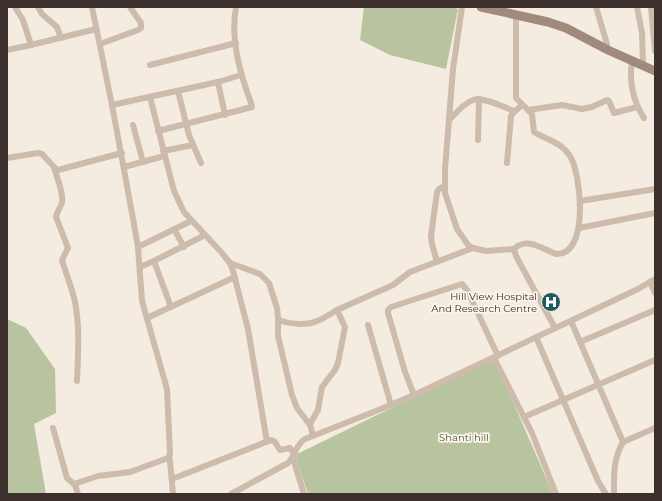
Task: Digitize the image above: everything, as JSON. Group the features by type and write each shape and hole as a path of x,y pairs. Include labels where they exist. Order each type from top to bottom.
{"main road":[{"path":"481,7 495,9 566,28 608,50 655,71"},
{"path":"504,7 572,25 607,44 655,66"}],"street":[{"path":"15,7 23,20 31,45"},
{"path":"38,7 42,14 57,27 61,38"},
{"path":"92,7 122,153 138,247 142,297 167,389 170,446 169,459 173,494"},
{"path":"100,44 141,28 140,23 130,7"},
{"path":"158,131 249,109 252,106 241,75 234,26 236,7"},
{"path":"462,7 453,69 445,186 447,199 457,229 465,241 473,248"},
{"path":"596,7 607,44"},
{"path":"637,7 643,46 643,61"},
{"path":"651,7 655,51"},
{"path":"278,320 287,323 316,322 337,310 393,285 410,272 473,248 494,251 514,249 520,244 527,243 556,254 561,254 569,250 579,228 580,201 575,169 571,158 558,144 534,132 533,117 518,101 516,96 516,15"},
{"path":"7,50 96,29"},
{"path":"150,65 236,43"},
{"path":"632,61 631,77 637,108 644,118"},
{"path":"112,105 218,82 241,75"},
{"path":"218,82 225,115"},
{"path":"178,90 186,124 201,163"},
{"path":"150,97 178,202 191,221 230,263 235,277 248,329 267,442"},
{"path":"449,120 469,102 479,99 514,111"},
{"path":"478,140 479,99"},
{"path":"528,110 562,106 582,109 592,107 607,100 614,113 637,108"},
{"path":"507,163 510,116 522,105"},
{"path":"133,125 142,162"},
{"path":"124,167 193,145"},
{"path":"7,158 38,153 42,154 57,170 60,170 122,153"},
{"path":"54,167 62,197 62,203 56,217 68,248 62,260 72,288 77,315 77,381"},
{"path":"437,262 431,236 437,192 439,188 445,186"},
{"path":"580,201 655,189"},
{"path":"579,228 655,212"},
{"path":"138,247 191,221"},
{"path":"174,229 184,247"},
{"path":"140,267 184,247 205,235"},
{"path":"514,249 514,253 556,328"},
{"path":"154,261 171,307"},
{"path":"230,263 256,272 267,280 270,286 278,320 278,336 292,395 297,408 310,426 313,436"},
{"path":"147,318 235,277"},
{"path":"231,494 288,463 294,456 300,442 414,395 653,281 655,293"},
{"path":"414,395 405,372 388,310 391,307 462,284 468,290 496,357 535,440 556,494"},
{"path":"310,426 318,410 322,387 335,370 338,363 345,327 337,310"},
{"path":"580,342 655,310"},
{"path":"571,321 623,442"},
{"path":"368,325 391,405"},
{"path":"536,337 598,481 606,494"},
{"path":"524,417 655,360"},
{"path":"53,428 67,478 74,484 78,494"},
{"path":"614,494 614,463 616,455 623,442 655,428"},
{"path":"172,479 274,440 280,450 290,448 294,456 304,494"},
{"path":"74,484 98,476 130,472 164,459 169,459"}],"green space":[{"path":"364,7 452,7 458,9 446,69 390,55 360,40"},
{"path":"7,319 26,328 55,369 56,413 34,424 46,494 7,494"},
{"name":"Shanti hill","path":"494,358 553,494 308,494 295,455"}],"place":[{"name":"Hill View Hospital And Research Centre","path":"551,302"}]}
